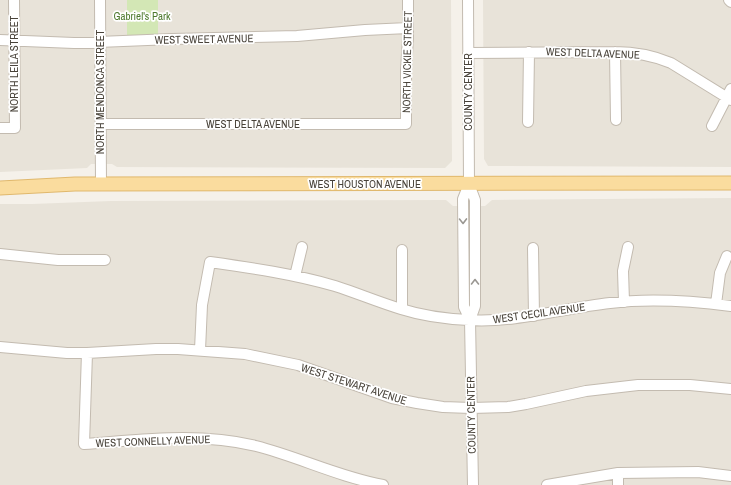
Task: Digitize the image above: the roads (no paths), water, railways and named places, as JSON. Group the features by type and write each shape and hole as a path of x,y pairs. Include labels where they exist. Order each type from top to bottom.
{"main road":[{"name":"WEST HOUSTON AVENUE","path":"0,188 101,184 731,183"}],"street":[{"name":"NORTH LEILA STREET","path":"0,128 15,128 14,0"},
{"name":"NORTH MENDONCA STREET","path":"100,0 101,184"},
{"name":"NORTH VICKIE STREET","path":"406,124 408,0"},
{"name":"COUNTY CENTER","path":"468,0 468,184 475,200 475,306 470,320 473,485"},
{"name":"WEST SWEET AVENUE","path":"0,40 54,43 100,43 172,39 297,36 408,28"},
{"path":"528,122 529,52"},
{"path":"615,52 616,120"},
{"name":"WEST DELTA AVENUE","path":"468,53 639,53 660,58 730,96"},
{"path":"712,126 730,96"},
{"name":"WEST DELTA AVENUE","path":"101,124 406,124"},
{"path":"295,276 302,247"},
{"path":"624,302 623,271 628,247"},
{"path":"533,248 534,316"},
{"path":"402,250 402,310"},
{"path":"0,254 58,260 105,260"},
{"path":"716,304 720,273 727,256"},
{"name":"WEST CECIL AVENUE","path":"200,350 202,305 210,262 295,276 334,286 402,310 442,318 497,320 534,316 588,306 644,301 688,302 731,306"},
{"name":"WEST STEWART AVENUE","path":"0,346 47,351 87,353 156,349 200,350 244,354 298,365 386,396 443,407 508,407 586,391 638,385 690,385 731,389"},
{"name":"WEST CONNELLY AVENUE","path":"87,353 84,444 178,438 216,439 255,446 283,454 330,471 377,484"},
{"path":"547,485 597,475 618,473 698,472 731,476"},
{"path":"618,473 618,485"}],"park label":[{"name":"Gabriel's Park","path":"142,16"}]}
